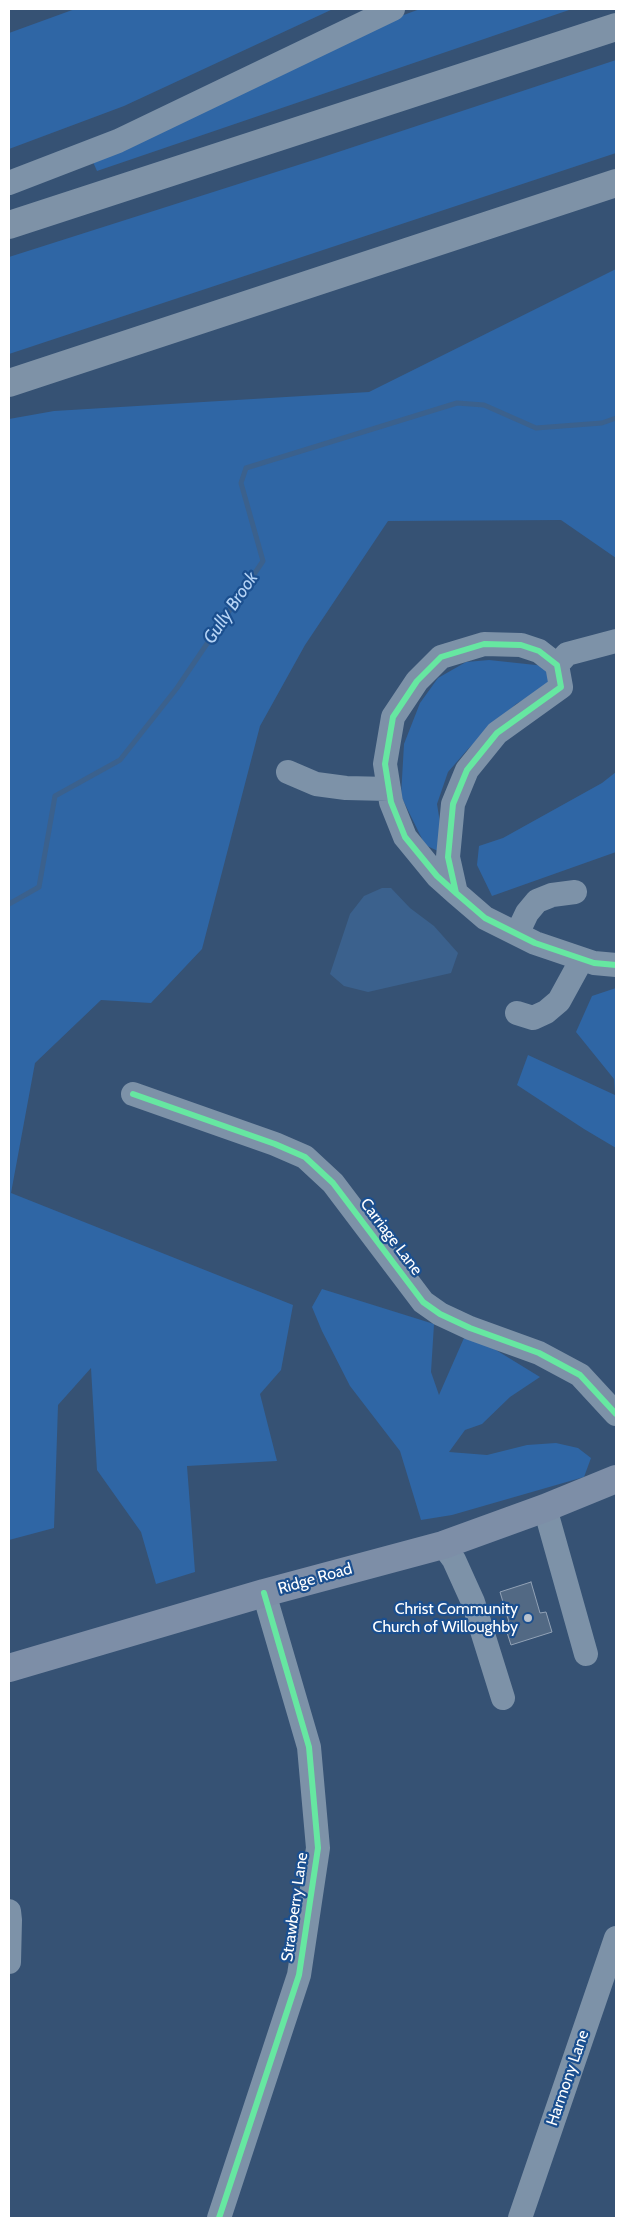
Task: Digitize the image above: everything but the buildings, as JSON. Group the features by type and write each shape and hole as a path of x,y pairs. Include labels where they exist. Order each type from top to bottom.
{"highway":[{"path":"9,225 616,27"},
{"path":"9,383 616,183"}],"main road":[{"name":"Ridge Road","path":"9,1668 264,1593 443,1545 545,1508 616,1479"}],"street":[{"path":"9,184 127,137 393,9"},
{"path":"557,665 567,654 616,641"},
{"path":"456,893 448,857 453,804 467,770 497,733 561,687 557,665 539,651 521,645 484,644 441,658 417,681 394,717 385,764 391,802 405,837 437,876 456,893 485,918 536,943 594,963 616,965"},
{"path":"288,772 316,784 346,788 389,789"},
{"path":"518,934 527,913 537,901 552,895 575,892"},
{"path":"517,1013 532,1018 546,1012 559,1001 582,959"},
{"name":"Carriage Lane","path":"133,1094 275,1144 305,1157 333,1183 423,1302 440,1314 462,1325 539,1354 580,1375 616,1414"},
{"path":"545,1508 586,1654"},
{"path":"443,1545 454,1560 473,1602 503,1698"},
{"name":"Strawberry Lane","path":"218,2218 299,1975 318,1848 309,1747 264,1593"},
{"path":"9,1911 9,1962"},
{"name":"Harmony Lane","path":"520,2218 616,1938"}],"shaded area":[{"path":"75,9 333,9 124,106 9,149 9,33"},
{"path":"420,9 572,9 97,171 93,162 379,24"},
{"path":"616,60 616,153 9,354 9,257 320,158"},
{"path":"616,269 616,558 561,520 388,521 305,645 260,726 202,949 151,1003 101,1000 35,1063 11,1193 293,1305 281,1370 260,1394 277,1461 187,1466 195,1572 156,1584 141,1532 97,1470 91,1368 58,1405 54,1528 9,1540 9,419 54,411 369,392"},
{"path":"489,660 545,666 550,685 516,704 468,749 448,772 437,804 441,829 438,851 425,845 401,796 404,744 420,703 438,678 466,662"},
{"path":"616,772 616,852 492,896 477,865 479,846 503,838 602,783"},
{"path":"382,888 391,888 410,908 434,926 458,953 451,973 368,992 344,986 330,974 350,914 364,896"},
{"path":"616,988 616,1148 517,1085 528,1055 615,1095 614,1079 576,1032 592,996"},
{"path":"322,1289 434,1324 431,1372 439,1395 464,1338 491,1347 540,1377 510,1397 482,1424 465,1430 449,1452 487,1455 527,1445 556,1443 578,1448 591,1458 584,1477 452,1515 421,1520 400,1451 350,1386 322,1331 312,1307"}],"waterway":[{"name":"Gully Brook","path":"9,904 39,887 55,796 120,760 177,688 263,561 241,483 246,468 457,403 484,405 536,428 602,423 616,418"}],"cycle path":[{"path":"456,893 448,857 453,804 467,770 497,733 561,687 557,665 539,651 521,645 484,644 441,657 417,681 393,717 385,764 391,802 405,837 437,876 456,893 485,918 535,943 594,963 616,965"},
{"path":"133,1094 275,1144 305,1157 333,1183 423,1302 440,1314 470,1328 539,1353 580,1375 616,1414"},
{"path":"219,2218 299,1975 318,1848 309,1747 264,1593"}],"place":[{"name":"Christ Community Church of Willoughby","path":"528,1618"}]}
